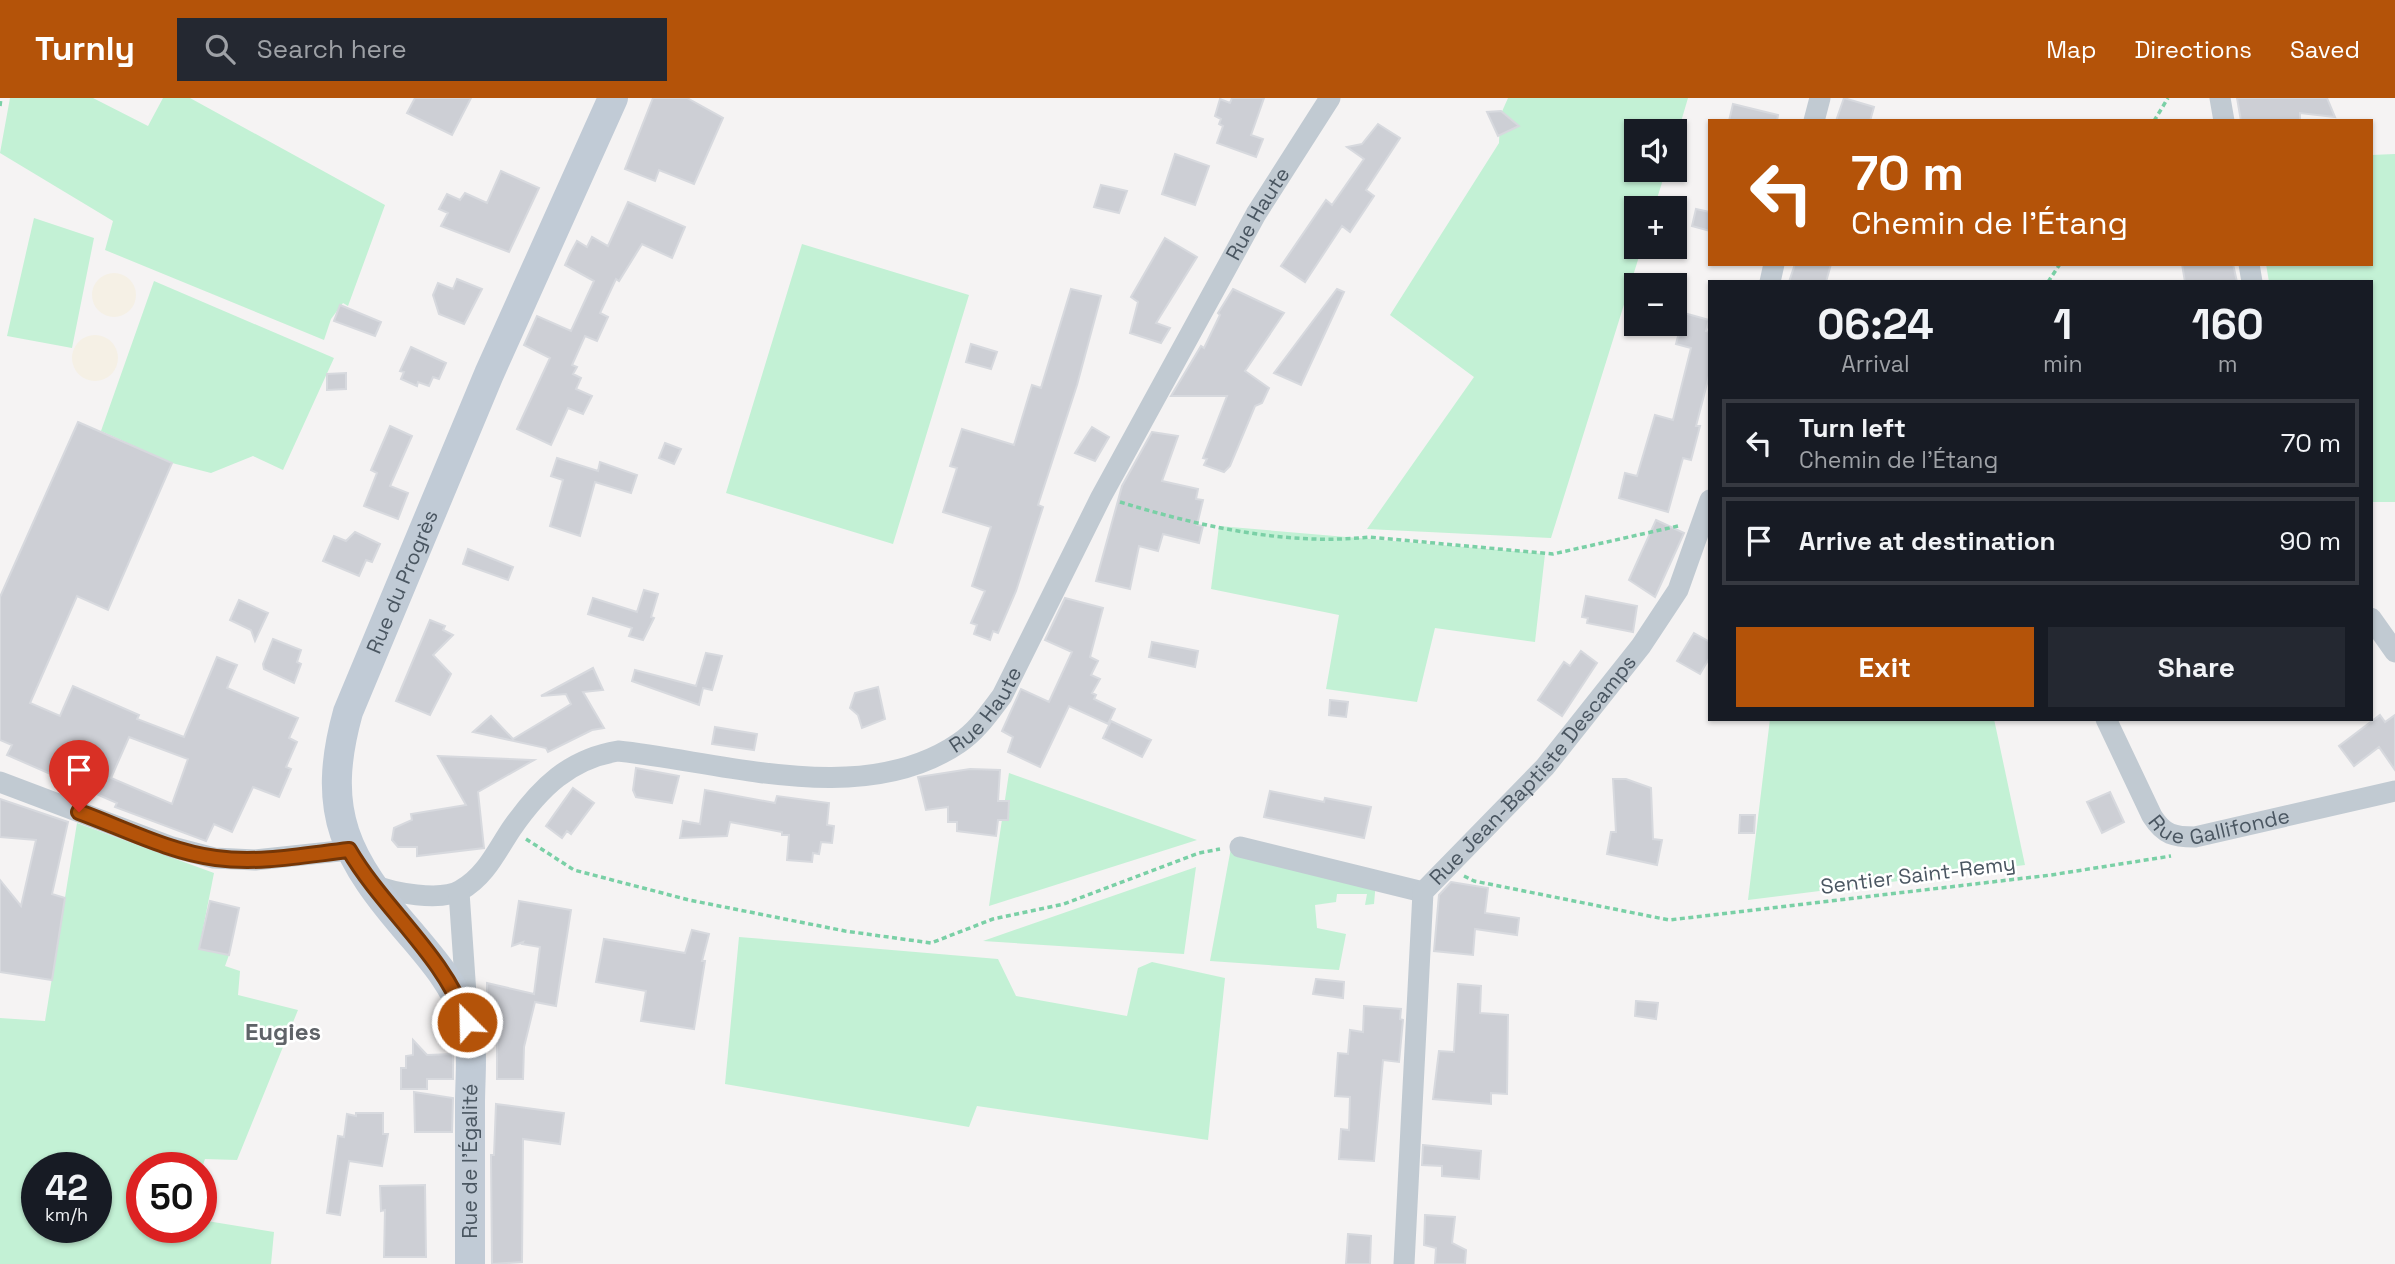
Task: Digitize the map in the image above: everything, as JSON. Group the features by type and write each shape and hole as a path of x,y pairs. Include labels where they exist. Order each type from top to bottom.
{"main road":[{"name":"Rue du Progrès","path":"470,1057 467,1022 452,986 370,883 349,850 338,798 340,743 348,712 489,374 613,98"},
{"name":"Rue de l'Égalité","path":"470,1057 470,1264"}],"street":[{"name":"Rue Haute","path":"459,892 491,863 513,827 567,768 592,755 618,751 783,776 828,776 898,768 929,758 959,743 984,721 1002,696 1101,497 1256,214 1330,98"},
{"path":"1815,119 1820,98"},
{"path":"2220,98 2224,119"},
{"name":"Rue Jean-Baptiste Descamps","path":"1404,1264 1423,892 1545,767 1641,646 1678,590 1708,507"},
{"path":"2373,621 2395,652"},
{"name":"Rue Gallifonde","path":"2107,721 2152,816 2161,831 2176,837 2195,837 2395,791"},
{"path":"0,782 172,847 214,858 256,860 349,850"},
{"path":"1240,847 1423,892"},
{"path":"370,883 392,893 429,895 459,892 467,1022"}],"path":[{"path":"0,106 1,98"},
{"path":"2155,119 2168,98"},
{"path":"1101,497 1174,519 1295,537 1343,540 1369,537 1553,554 1690,523 1708,507"},
{"path":"513,827 536,847 574,870 785,920 900,941 931,943 983,922 1064,904 1199,853 1240,847"},
{"name":"Sentier Saint-Remy","path":"1445,867 1474,881 1669,920 2024,878 2182,854"}],"green space":[{"path":"10,98 93,98 148,126 163,98 190,98 385,205 348,306 343,303 331,319 324,340 105,250 113,221 0,153"},
{"path":"1508,98 1688,98 1682,119 1624,119 1624,182 1662,182 1658,196 1624,196 1624,259 1638,259 1634,273 1624,273 1624,305 1551,538 1367,529 1474,377 1390,315 1499,143 1500,116"},
{"path":"2395,154 2395,502 2373,502 2373,280 2269,280 2266,266 2373,266 2373,155"},
{"path":"34,218 94,238 72,348 7,336"},
{"path":"802,244 969,295 893,544 726,493"},
{"path":"154,281 334,358 283,470 253,456 211,473 172,463 101,431"},
{"path":"1219,526 1545,554 1535,642 1435,628 1417,702 1326,689 1339,615 1211,589"},
{"path":"1770,721 1994,721 2025,865 1748,900"},
{"path":"1009,773 1197,840 989,906"},
{"path":"77,823 214,873 199,949 229,955 225,966 240,971 238,995 298,1010 237,1160 217,1159 217,1152 126,1152 126,1243 217,1243 217,1223 274,1232 271,1264 0,1264 0,1018 45,1021"},
{"path":"1231,848 1376,881 1374,904 1365,905 1367,894 1337,894 1336,902 1315,905 1317,928 1346,934 1339,970 1210,961"},
{"path":"1196,867 1184,954 983,941"},
{"path":"739,937 998,959 1016,996 1127,1016 1138,968 1152,962 1225,978 1208,1140 977,1106 969,1127 725,1084"}],"sand":[{"path":"114,273 130,279 136,295 130,311 114,317 98,311 92,295 98,279"},
{"path":"95,335 112,341 118,358 112,375 95,381 78,375 72,358 78,341"}],"building":[{"path":"415,98 471,98 452,135 407,113"},
{"path":"653,98 687,98 723,118 694,184 659,170 655,181 625,169"},
{"path":"1232,98 1264,98 1251,135 1263,139 1256,157 1217,143 1223,126 1219,124 1221,119 1215,116 1220,99 1230,103"},
{"path":"1844,98 1874,107 1871,119 1837,119"},
{"path":"2237,98 2327,98 2335,117 2300,113 2300,119 2241,119"},
{"path":"1733,104 1778,115 1777,119 1729,119"},
{"path":"1501,111 1519,126 1498,136 1487,112"},
{"path":"1378,124 1400,138 1366,190 1374,196 1350,232 1342,226 1305,282 1281,266 1326,200 1332,205 1364,159 1347,147 1362,144"},
{"path":"1175,154 1209,166 1195,205 1162,194"},
{"path":"501,171 539,188 509,252 441,226 448,213 439,209 447,194 460,200 465,193 487,203"},
{"path":"1101,185 1127,191 1119,213 1094,207"},
{"path":"628,202 685,227 672,258 642,244 619,281 616,279 600,313 608,317 597,341 585,336 572,365 577,367 573,374 581,378 576,389 592,396 583,414 568,408 551,445 517,429 550,358 524,345 537,316 571,331 594,281 565,265 577,241 587,247 592,237 608,246"},
{"path":"1696,209 1708,212 1708,230 1692,226"},
{"path":"1165,238 1197,257 1156,323 1170,328 1161,343 1130,333 1138,302 1131,297"},
{"path":"1794,266 1830,266 1827,280 1790,280"},
{"path":"2182,266 2233,266 2237,280 2185,280"},
{"path":"457,279 482,289 464,324 439,314 433,295 438,283 453,289"},
{"path":"1071,289 1101,296 1077,385 1038,505 1043,507 1016,591 998,633 993,631 990,640 974,634 977,625 971,623 985,591 972,586 991,527 943,512 957,468 950,466 962,429 1014,445 1032,385 1041,388"},
{"path":"1233,289 1284,313 1245,371 1269,388 1262,403 1255,406 1230,466 1224,472 1204,465 1207,459 1203,458 1227,396 1171,396 1201,346 1204,348 1220,315 1218,313"},
{"path":"1337,289 1344,292 1301,385 1274,373"},
{"path":"340,305 381,322 375,336 334,321"},
{"path":"1687,314 1708,320 1708,380 1696,426 1700,426 1691,460 1683,458 1668,512 1619,498 1625,473 1637,476 1655,415 1673,420 1691,348 1676,344 1678,336 1687,336"},
{"path":"971,344 997,352 991,369 966,362"},
{"path":"411,347 446,363 439,379 433,377 429,386 418,382 417,386 401,379 404,372 400,371"},
{"path":"346,373 346,389 327,390 327,374"},
{"path":"78,422 172,463 108,610 77,596 30,703 60,716 73,686 139,715 137,719 184,737 217,657 237,665 227,688 298,718 289,738 297,742 286,767 291,769 279,797 253,787 232,832 214,824 206,841 115,807 117,803 7,755 12,745 0,740 0,597","holes":["129,737 188,759 172,804 111,778"]},
{"path":"390,426 412,436 390,486 408,493 398,519 364,506 377,473 371,470"},
{"path":"1092,427 1109,437 1095,461 1075,453"},
{"path":"1152,432 1178,436 1162,481 1198,489 1196,499 1203,500 1197,525 1203,526 1199,543 1163,534 1158,551 1139,546 1130,589 1096,581 1122,486"},
{"path":"665,443 681,449 674,464 659,458"},
{"path":"557,458 598,471 600,462 637,475 631,493 595,482 580,536 550,526 563,480 551,476"},
{"path":"1656,520 1684,533 1655,597 1629,580"},
{"path":"355,532 380,544 372,562 366,560 359,576 323,561 334,536 346,541"},
{"path":"468,549 513,567 508,580 463,564"},
{"path":"644,590 658,594 651,617 654,618 643,640 629,636 632,628 588,614 593,598 637,612"},
{"path":"1586,596 1637,606 1633,632 1587,623 1588,618 1582,617"},
{"path":"1065,598 1103,608 1090,657 1098,661 1091,675 1100,679 1092,693 1096,695 1094,699 1115,709 1108,724 1069,706 1040,767 1008,752 1013,737 1002,731 1021,689 1049,702 1072,652 1045,640"},
{"path":"239,600 268,613 255,641 251,630 230,620"},
{"path":"430,620 445,626 443,630 453,635 433,655 451,674 430,715 396,701"},
{"path":"1694,633 1708,641 1708,660 1700,674 1677,661"},
{"path":"273,639 301,650 297,662 301,664 294,683 264,669 263,664"},
{"path":"1152,642 1198,651 1195,667 1149,657"},
{"path":"1581,651 1597,663 1562,716 1538,700 1564,662 1570,666"},
{"path":"706,653 722,656 712,690 703,688 699,705 632,681 635,670 696,686"},
{"path":"593,668 603,690 583,692 604,728 592,730 548,752 546,748 473,732 491,716 513,739 571,704 566,694 541,696"},
{"path":"878,687 885,719 862,728 858,715 850,708 855,693"},
{"path":"1330,700 1348,702 1346,717 1329,715"},
{"path":"2380,715 2385,722 2395,715 2395,770 2379,747 2354,766 2339,746"},
{"path":"1111,721 1151,740 1142,757 1103,738"},
{"path":"715,727 757,734 754,750 712,744"},
{"path":"438,756 534,760 478,792 484,848 417,856 417,847 398,847 392,840 394,828 412,820 411,814 466,805"},
{"path":"636,768 679,776 672,803 636,797 633,790"},
{"path":"970,769 1000,770 998,801 1009,801 1008,820 998,820 996,836 957,831 957,822 948,822 948,807 926,810 918,777"},
{"path":"1613,779 1626,779 1651,788 1653,839 1662,840 1657,865 1607,854 1611,832 1616,832"},
{"path":"573,788 594,803 571,834 567,831 562,838 546,826"},
{"path":"705,790 775,803 777,796 829,803 827,825 834,826 832,843 821,842 819,854 813,853 812,862 787,860 789,835 730,822 727,836 680,838 683,821 700,824"},
{"path":"1270,791 1324,802 1325,798 1371,807 1364,838 1264,817"},
{"path":"2110,792 2124,822 2102,833 2087,802"},
{"path":"0,799 68,822 52,894 65,898 52,980 0,972 0,880 21,906 36,840 0,837"},
{"path":"1740,815 1755,815 1754,833 1739,833"},
{"path":"1451,882 1488,888 1485,913 1519,918 1517,935 1475,929 1473,955 1434,951 1439,895"},
{"path":"210,901 239,908 229,955 199,949"},
{"path":"519,901 571,910 556,1006 535,1002 524,1047 523,1079 497,1079 497,1018 487,1015 487,983 534,994 540,947 522,944 523,942 512,946"},
{"path":"692,930 709,934 702,961 705,961 694,1029 641,1021 646,991 596,982 604,939 685,953"},
{"path":"1316,979 1344,982 1343,998 1313,994"},
{"path":"1458,984 1481,986 1480,1013 1508,1015 1507,1094 1491,1093 1491,1104 1433,1099 1439,1051 1454,1052"},
{"path":"1636,1001 1658,1003 1656,1019 1635,1016"},
{"path":"1364,1006 1401,1009 1400,1019 1403,1020 1399,1062 1383,1060 1374,1161 1339,1159 1341,1129 1349,1130 1350,1097 1335,1096 1338,1053 1348,1054 1350,1030 1363,1032"},
{"path":"413,1040 427,1055 453,1054 453,1079 427,1079 427,1089 401,1089 401,1068 406,1068 406,1056 413,1055"},
{"path":"414,1092 453,1098 452,1132 415,1132"},
{"path":"496,1104 564,1113 560,1144 523,1139 522,1262 492,1264 491,1155 494,1155"},
{"path":"356,1113 383,1113 383,1134 388,1134 382,1166 349,1161 340,1215 327,1213 338,1136 344,1137 347,1114 356,1116"},
{"path":"1423,1145 1481,1151 1479,1179 1442,1176 1442,1166 1422,1165"},
{"path":"425,1185 426,1257 384,1257 385,1210 381,1211 380,1186"},
{"path":"1425,1215 1455,1217 1452,1243 1466,1250 1465,1264 1435,1264 1436,1248 1424,1245"},
{"path":"1348,1234 1371,1236 1370,1264 1346,1264"}],"district":[{"name":"Eugies","path":"283,1032"}],"route":[{"path":"79,812 172,847 214,858 256,860 349,850 370,883 452,986 467,1022"}]}
